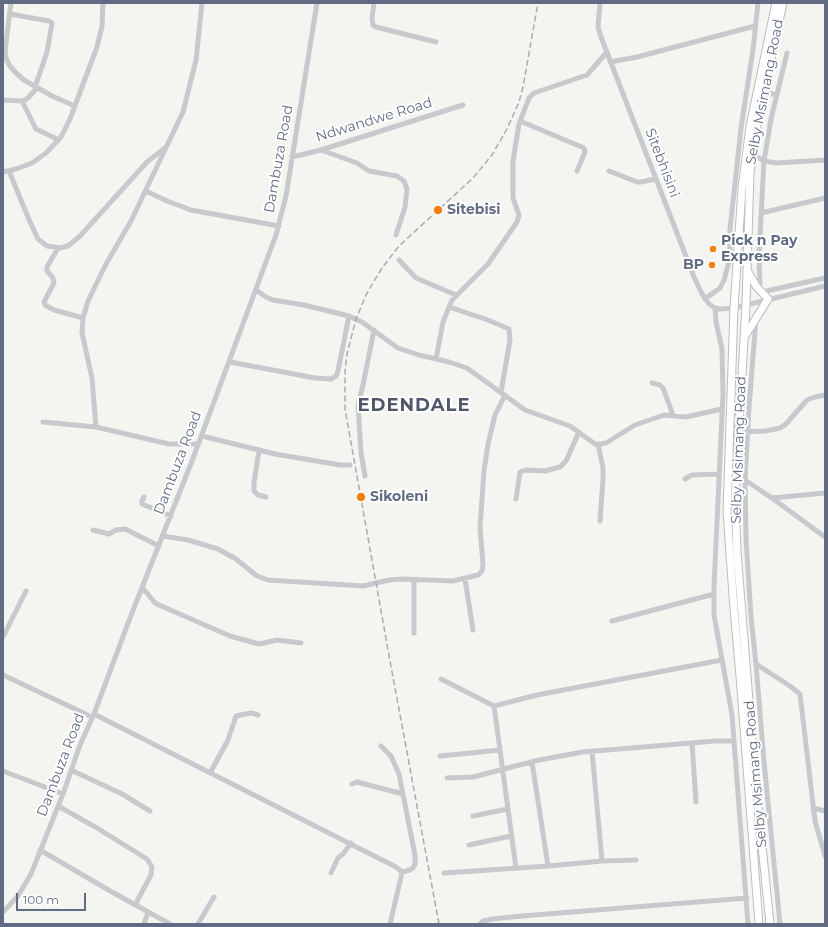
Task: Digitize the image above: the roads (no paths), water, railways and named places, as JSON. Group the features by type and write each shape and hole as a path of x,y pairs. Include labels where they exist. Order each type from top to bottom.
{"main road":[{"name":"Selby Msimang Road","path":"759,924 728,525 734,308 742,189 749,134 776,3"},
{"name":"Selby Msimang Road","path":"770,924 756,788 737,552 735,497 746,305 749,187 752,154 783,3"},
{"path":"744,337 768,299 751,280 747,270"}],"street":[{"path":"11,3 4,58 16,74 36,88 75,106"},
{"path":"103,3 100,38 70,119 59,140 46,154 32,163 6,171 38,239 47,246 58,248 68,246 80,236 147,162 165,147"},
{"path":"96,427 92,378 82,333 83,318 88,301 106,264 131,221 146,191 165,147 184,109 196,60 202,3"},
{"name":"Dambuza Road","path":"3,912 21,893 31,874 202,436 279,226 286,196 317,3"},
{"path":"374,3 372,18 373,25 376,27 436,42"},
{"name":"Sitebhisini","path":"600,3 599,32 610,62 694,277 705,299 709,304 716,308"},
{"path":"705,299 720,288 724,280 730,258 730,229 734,182 758,3"},
{"path":"3,100 22,101 28,98 36,88 48,52 52,23 49,21 10,14"},
{"path":"610,62 637,57 755,26"},
{"path":"436,359 443,322 456,295 488,264 517,222 519,216 513,198 515,143 520,121 531,95 587,75 607,52"},
{"path":"787,53 764,161 761,213 761,291 825,278"},
{"path":"764,92 777,95"},
{"path":"22,101 36,129 59,140"},
{"name":"Ndwandwe Road","path":"292,157 321,150 463,105"},
{"path":"520,121 584,148 585,152 577,171"},
{"path":"321,150 357,163 369,172 397,176 404,181 407,189 405,207 396,235"},
{"path":"752,154 764,161 776,163 825,160"},
{"path":"609,171 637,182 655,179"},
{"path":"146,191 191,210 279,226"},
{"path":"761,213 825,198"},
{"path":"58,248 47,267 47,271 53,278 54,283 44,302 54,310 83,318"},
{"path":"730,258 737,261"},
{"path":"399,260 416,278 456,295"},
{"path":"748,924 732,715 714,615 722,409 722,349 716,322 716,308 734,308 825,286"},
{"path":"256,290 273,300 304,305 349,316 362,322 398,348 467,368 525,410 570,426 592,442 598,444 606,443 635,425 664,415 686,417 722,409"},
{"path":"163,536 188,540 218,550 236,559 257,576 268,580 358,586 389,580 453,580 478,575 483,568 480,526 484,471 491,429 503,394 510,340 509,329 488,320 449,307"},
{"path":"230,362 331,379 336,376 338,371 349,316"},
{"path":"756,317 745,480 747,570 780,924"},
{"path":"365,476 361,453 358,405 374,330"},
{"path":"652,383 660,385 663,388 672,415"},
{"path":"738,432 765,431 780,428 785,425 807,400 825,395"},
{"path":"43,422 96,427 163,443 198,444"},
{"path":"516,499 520,472 526,470 545,471 560,467 566,461 579,432"},
{"path":"202,436 259,451 340,465 350,465"},
{"path":"598,444 603,468 600,521"},
{"path":"259,451 254,491 258,495 266,497"},
{"path":"685,479 694,474 719,474"},
{"path":"745,480 825,537"},
{"path":"772,498 825,493"},
{"path":"144,497 142,504 171,516"},
{"path":"93,530 109,534 120,529 124,529 159,546"},
{"path":"465,578 473,630"},
{"path":"414,580 414,633"},
{"path":"142,587 159,605 219,632 256,643 277,640 301,643"},
{"path":"3,637 26,591"},
{"path":"612,621 714,594"},
{"path":"441,679 494,706 536,695 722,660"},
{"path":"756,664 800,694 813,808 818,835 825,856"},
{"path":"3,676 79,712 93,716 210,773 392,864 402,872"},
{"path":"494,706 516,868"},
{"path":"210,773 228,740 236,716 250,713 258,715"},
{"path":"447,778 473,777 532,762 592,751 734,741"},
{"path":"692,743 696,802"},
{"path":"382,746 395,763 403,794 415,855 415,864 413,868 402,872"},
{"path":"440,756 500,750"},
{"path":"592,751 602,860"},
{"path":"532,762 548,866"},
{"path":"71,770 122,794 150,811"},
{"path":"3,771 63,794"},
{"path":"352,784 357,782 403,794"},
{"path":"58,806 147,859 152,867 151,875 135,905"},
{"path":"813,808 825,811"},
{"path":"473,816 508,809"},
{"path":"469,845 511,836"},
{"path":"331,873 338,858 351,843"},
{"path":"40,850 170,924"},
{"path":"444,873 548,866 602,860 636,860"},
{"path":"390,924 402,872"},
{"path":"198,924 214,897"},
{"path":"480,924 492,919 522,916 747,898"},
{"path":"144,924 148,912"}],"railway":[{"path":"439,924 345,409 345,372 347,354 356,319 367,293 382,268 399,246 473,178 492,155 507,129 519,102 523,87 538,3"}],"place":[{"name":"Sitebisi","path":"438,210"},
{"name":"Pick n Pay Express","path":"713,249"},
{"name":"BP","path":"712,265"},
{"name":"Sikoleni","path":"361,497"}],"district":[{"name":"EDENDALE","path":"414,406"}]}
